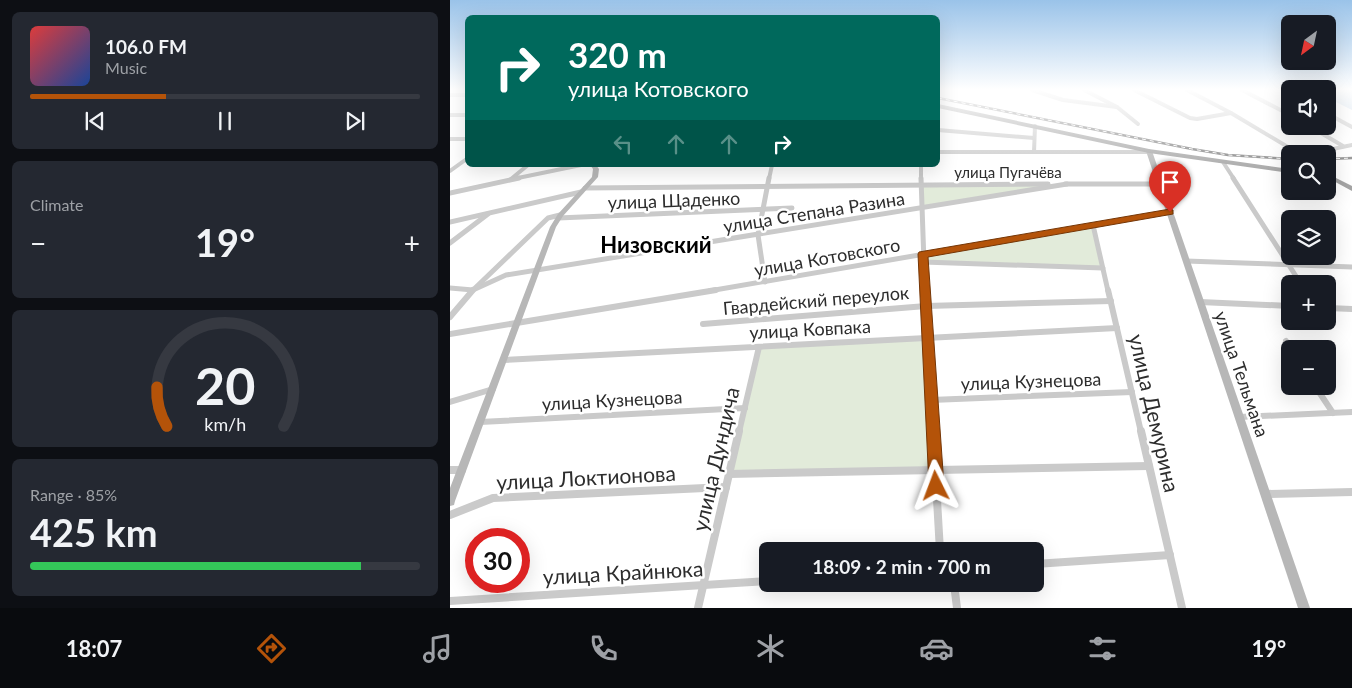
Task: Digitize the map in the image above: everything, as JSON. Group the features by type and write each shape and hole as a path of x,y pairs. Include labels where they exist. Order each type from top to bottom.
{"main road":[{"path":"998,118 1149,151 1281,170"},
{"name":"улица Тельмана","path":"1149,151 1304,608"},
{"path":"1255,166 1281,167"},
{"path":"450,501 518,324 553,226 595,177 595,167"},
{"path":"1336,181 1352,189"}],"street":[{"path":"1131,118 1138,124"},
{"path":"1191,118 1197,120 1205,118"},
{"path":"1240,118 1285,145"},
{"path":"1336,118 1352,127"},
{"path":"1034,152 1035,126"},
{"path":"940,130 1034,138"},
{"path":"1324,135 1343,146"},
{"path":"450,139 465,139"},
{"path":"1336,148 1352,145"},
{"path":"940,152 1149,151"},
{"path":"450,171 465,160"},
{"path":"1222,162 1281,254"},
{"path":"450,165 457,166"},
{"path":"509,181 526,167"},
{"path":"450,193 572,167"},
{"path":"765,282 758,235 772,167"},
{"path":"921,167 923,262 939,542"},
{"name":"улица Степана Разина","path":"473,290 506,275 1067,184"},
{"name":"улица Пугачёва","path":"450,222 583,190 767,186 1160,184"},
{"name":"улица Щаденко","path":"559,217 792,208"},
{"name":"улица Котовского","path":"450,334 518,324 1170,212"},
{"path":"450,243 490,213"},
{"path":"450,317 473,290 548,218 559,217"},
{"name":"улица Демурина","path":"1093,225 1182,608"},
{"path":"1186,261 1281,265"},
{"name":"улица Котовского","path":"923,262 1103,268"},
{"path":"1289,265 1352,267"},
{"path":"1289,265 1295,275"},
{"path":"450,288 473,290"},
{"name":"Гвардейский переулок","path":"703,324 926,306 1111,301"},
{"path":"1200,302 1281,306"},
{"path":"1336,308 1352,308"},
{"name":"улица Ковпака","path":"504,360 1117,328"},
{"name":"улица Дундича","path":"698,608 759,347"},
{"path":"450,402 493,389"},
{"name":"улица Кузнецова","path":"931,400 1132,392"},
{"path":"1321,395 1333,413"},
{"name":"улица Кузнецова","path":"480,422 745,408"},
{"path":"1239,416 1352,412"},
{"path":"729,474 1149,466"},
{"path":"450,470 462,470"},
{"name":"улица Локтионова","path":"450,515 493,498 726,487"},
{"path":"1266,494 1352,492"},
{"path":"1044,563 1170,555"},
{"name":"улица Крайнюка","path":"450,601 759,582"},
{"path":"955,592 957,608"}],"green space":[{"path":"921,184 1067,184 922,208"},
{"path":"1093,225 1103,268 923,262 923,254"},
{"path":"928,338 935,470 729,474 759,347"}],"railway":[{"path":"1039,118 1228,155 1281,158"},
{"path":"1336,159 1352,158"}],"district":[{"name":"Низовский","path":"656,244"}],"route":[{"path":"936,486 923,254 1170,212"}]}
